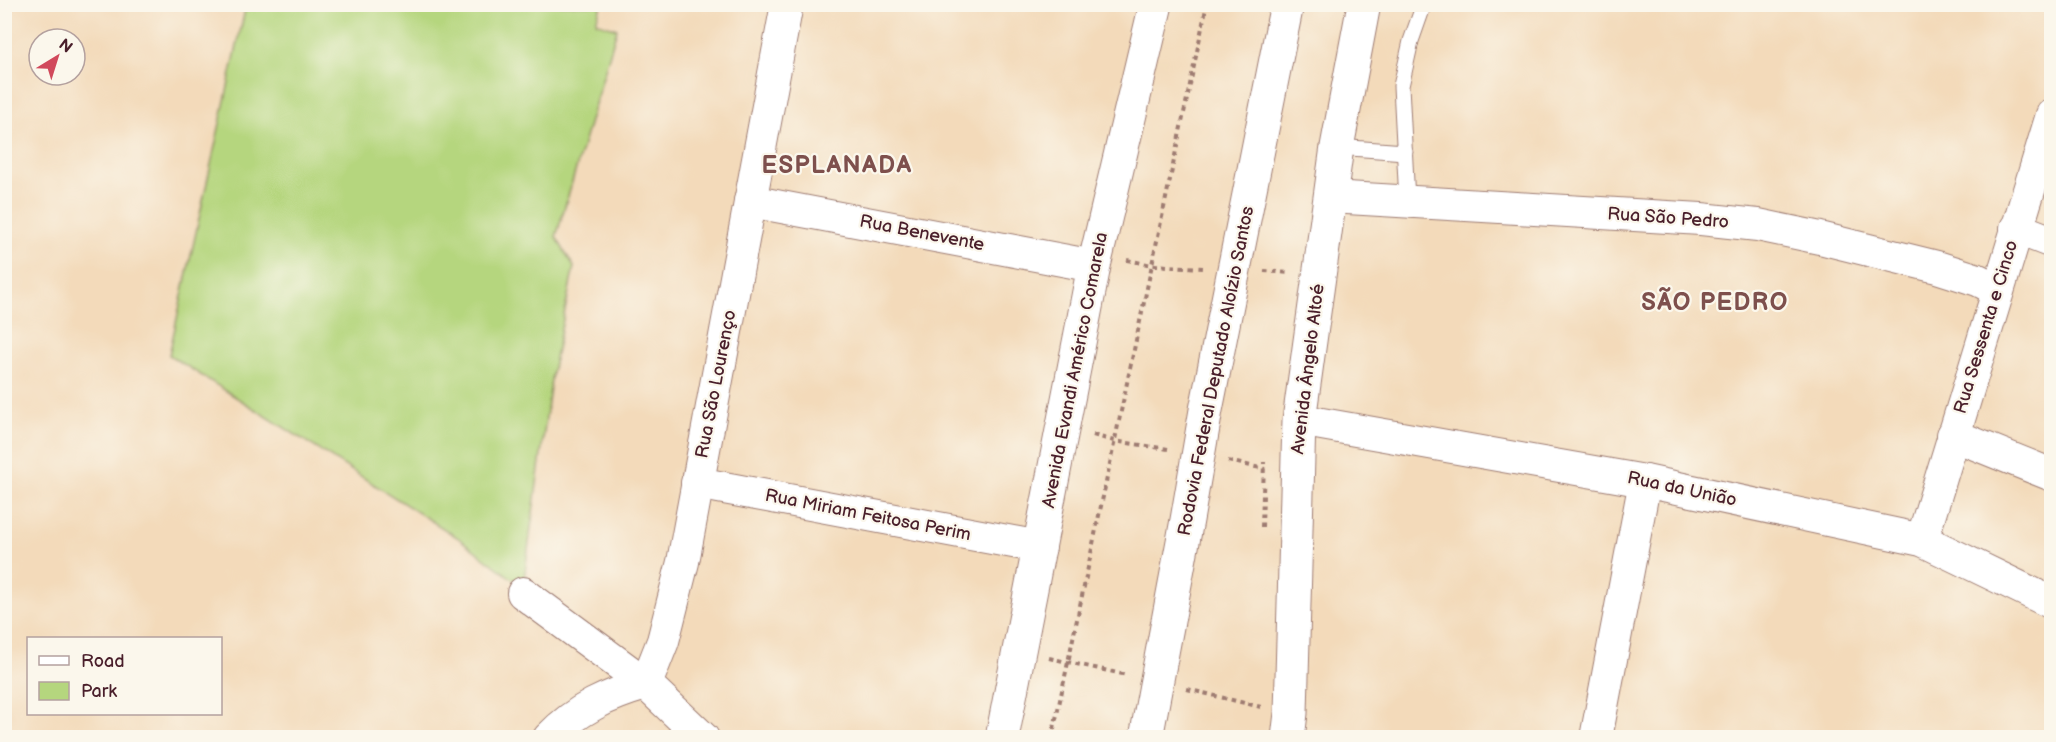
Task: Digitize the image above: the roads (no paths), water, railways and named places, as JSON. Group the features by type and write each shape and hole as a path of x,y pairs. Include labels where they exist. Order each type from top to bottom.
{"main road":[{"name":"Avenida Evandi Américo Comarela","path":"1002,738 1094,266 1156,4"},
{"name":"Rodovia Federal Deputado Aloízio Santos","path":"1146,738 1206,411 1287,4"},
{"name":"Avenida Ângelo Altoé","path":"1288,738 1291,714 1299,420 1337,147 1364,4"}],"street":[{"name":"Rua São Lourenço","path":"646,684 663,641 683,562 787,4"},
{"name":"Rua Sessenta e Cinco","path":"1922,540 2052,115"},
{"name":"Rua São Pedro","path":"1330,198 1701,219 1758,225 1937,267 1978,280 1998,290"},
{"name":"Rua Benevente","path":"750,201 1094,266"},
{"path":"2016,228 2052,242"},
{"name":"Rua da União","path":"1299,420 1645,481 1922,540 2052,603"},
{"path":"1953,435 2052,475"},
{"path":"1599,737 1645,481"},
{"name":"Rua Miriam Feitosa Perim","path":"697,483 1040,547"},
{"path":"523,593 646,684 703,738"},
{"path":"549,738 563,723 588,705 616,692 646,684"}],"lane":[{"path":"1407,201 1401,86 1411,41 1424,4"},
{"path":"1337,147 1405,152"}],"district":[{"name":"ESPLANADA","path":"837,165"},
{"name":"SÃO PEDRO","path":"1715,302"}]}
